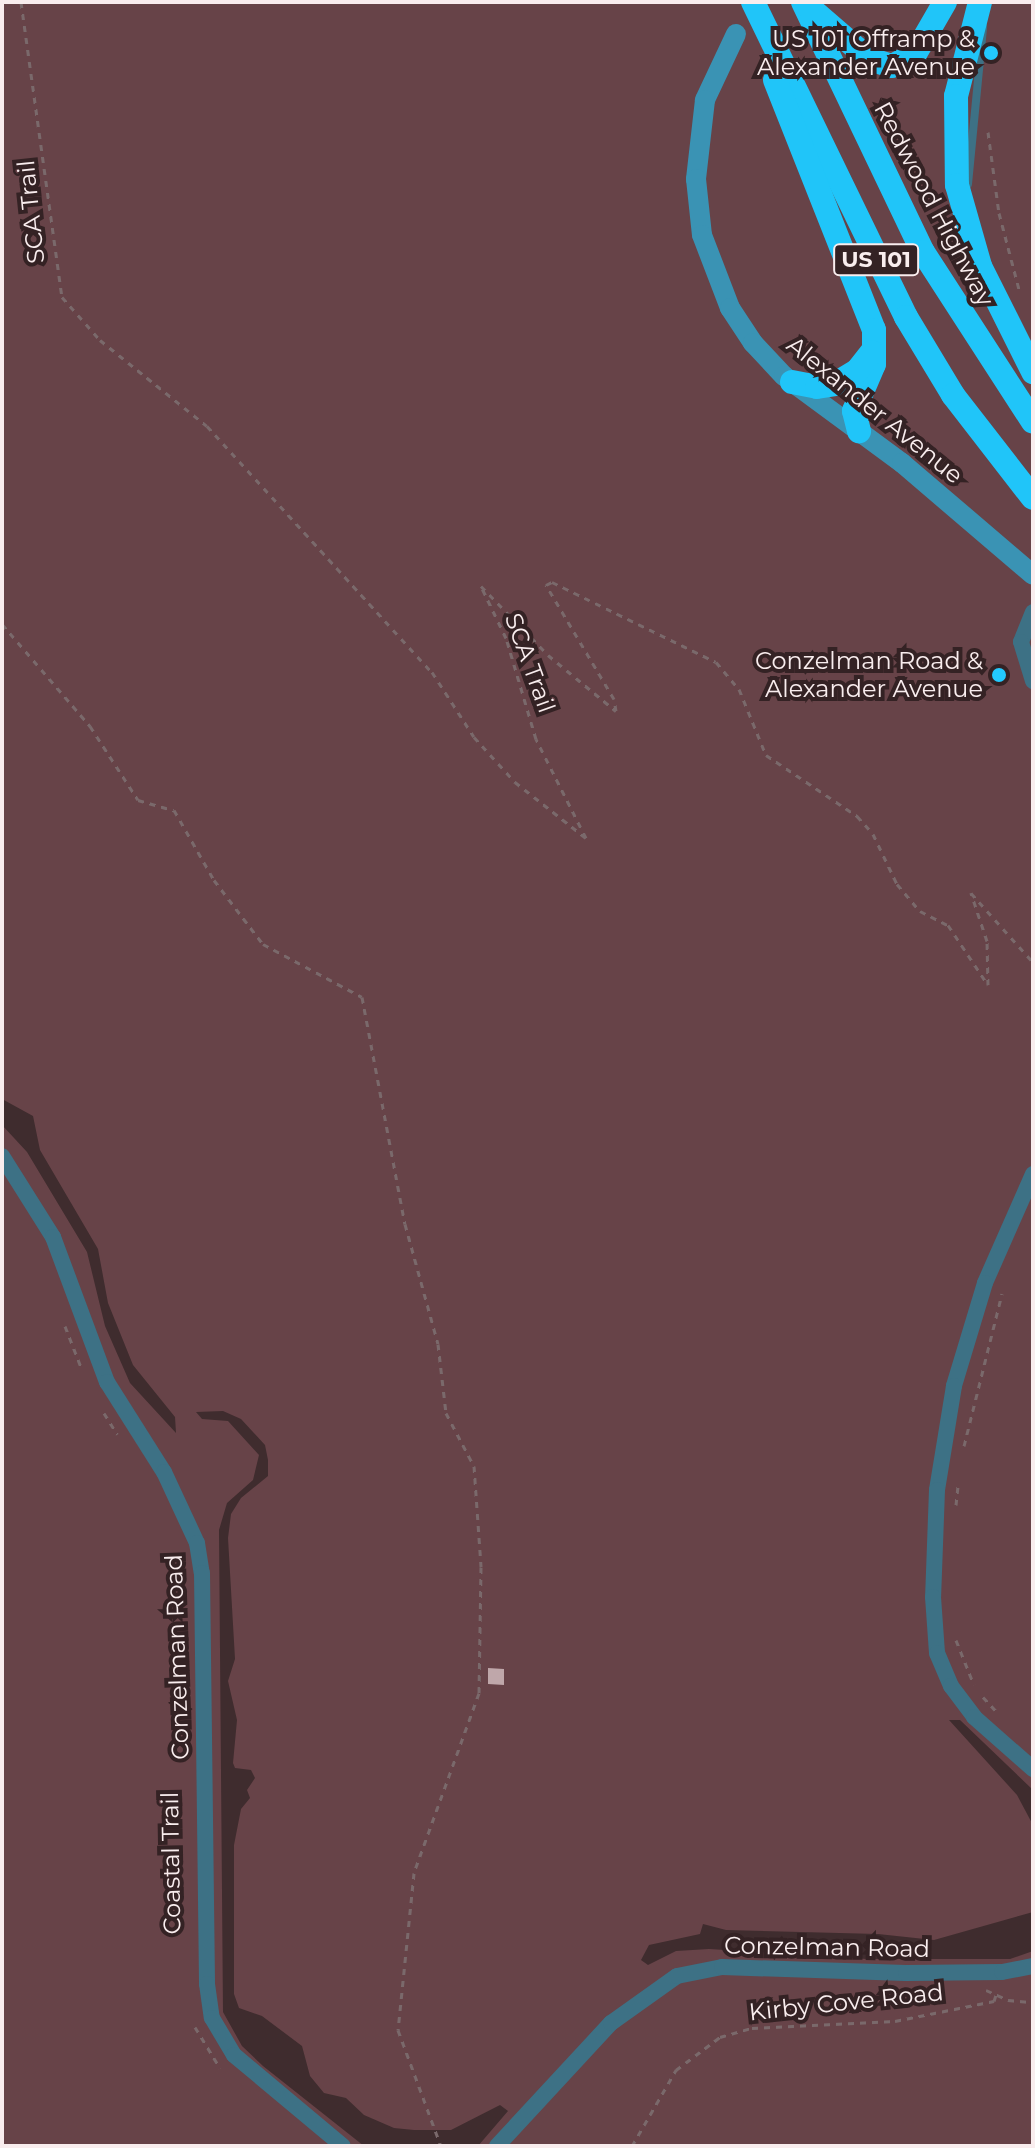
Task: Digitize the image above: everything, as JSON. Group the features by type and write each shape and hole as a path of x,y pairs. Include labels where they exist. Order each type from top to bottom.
{"highway":[{"path":"751,2 800,154 875,338 874,364 854,411 859,431"},
{"name":"US 101","path":"751,2 906,317 953,395 1033,498"},
{"path":"803,2 869,59 892,66 915,54 945,2"},
{"name":"Redwood Highway","path":"803,2 923,252 1033,422"},
{"path":"980,2 964,52 954,114 957,185 968,233 1033,372"},
{"path":"792,382 817,387 846,379 866,361 875,338"}],"main road":[{"name":"Alexander Avenue","path":"736,34 716,70 702,117 698,215 717,281 735,316 792,382 859,431 1033,575"}],"street":[{"path":"1033,612 1021,642 1033,681"},
{"name":"Conzelman Road","path":"2,1156 46,1224 107,1382 164,1472 197,1543 202,1573 207,1984 212,2018 242,2063 343,2146"},
{"path":"1033,1174 985,1283 954,1386 937,1490 933,1597 937,1653 951,1686 974,1717 1033,1769"},
{"name":"Conzelman Road","path":"497,2146 611,2023 677,1976 722,1967 1002,1972 1033,1966"}],"path":[{"name":"SCA Trail","path":"21,2 62,297 100,340 207,426 432,672 474,737 515,782 586,838 536,739 506,638 481,586 548,655 616,711 614,699 546,585 552,582 716,662 739,689 766,755 857,816 873,834 897,884 920,911 948,925 988,985 987,941 971,893 1033,962"},
{"path":"988,129 999,213 1022,299"},
{"path":"2,624 90,726 138,800 174,810 214,880 263,944 362,997 405,1224 438,1344 446,1413 474,1466 481,1567 479,1693 414,1873 398,2030 441,2146"},
{"path":"962,1455 1006,1282"},
{"path":"60,1311 86,1379"},
{"path":"99,1405 122,1443"},
{"path":"955,1512 958,1484"},
{"path":"953,1631 961,1661 978,1692 1005,1720"},
{"path":"995,1996 1002,1972"},
{"path":"975,1990 1008,2000 1033,2002"},
{"name":"Kirby Cove Road","path":"632,2146 676,2070 720,2037 752,2028 895,2021 995,1996"},
{"path":"194,2021 203,2044 225,2072"}],"shaded area":[{"path":"2,2 1033,2 1033,1790 960,1720 949,1720 1017,1795 1033,1825 1033,1912 934,1940 878,1934 726,1930 703,1924 700,1934 649,1945 641,1960 648,1965 676,1951 709,1949 867,1959 1010,1959 1033,1951 1033,2146 478,2146 508,2111 500,2105 451,2130 414,2130 394,2128 364,2115 346,2098 324,2093 310,2076 302,2046 262,2016 239,2008 234,1994 234,1845 241,1809 250,1798 247,1790 255,1778 251,1770 235,1768 233,1763 237,1720 228,1681 235,1659 228,1538 231,1514 241,1498 268,1476 268,1460 265,1445 241,1419 223,1411 196,1412 202,1419 228,1421 259,1455 253,1480 227,1503 219,1530 223,2012 242,2046 263,2066 364,2146 2,2146 2,1125 27,1152 87,1252 105,1326 130,1383 176,1433 175,1417 133,1365 108,1303 98,1249 40,1150 33,1116 2,1099"}],"building":[{"path":"488,1668 504,1669 504,1685 488,1684"}],"place":[{"name":"US 101 Offramp & Alexander Avenue","path":"991,53"},
{"name":"Conzelman Road & Alexander Avenue","path":"999,675"}]}
